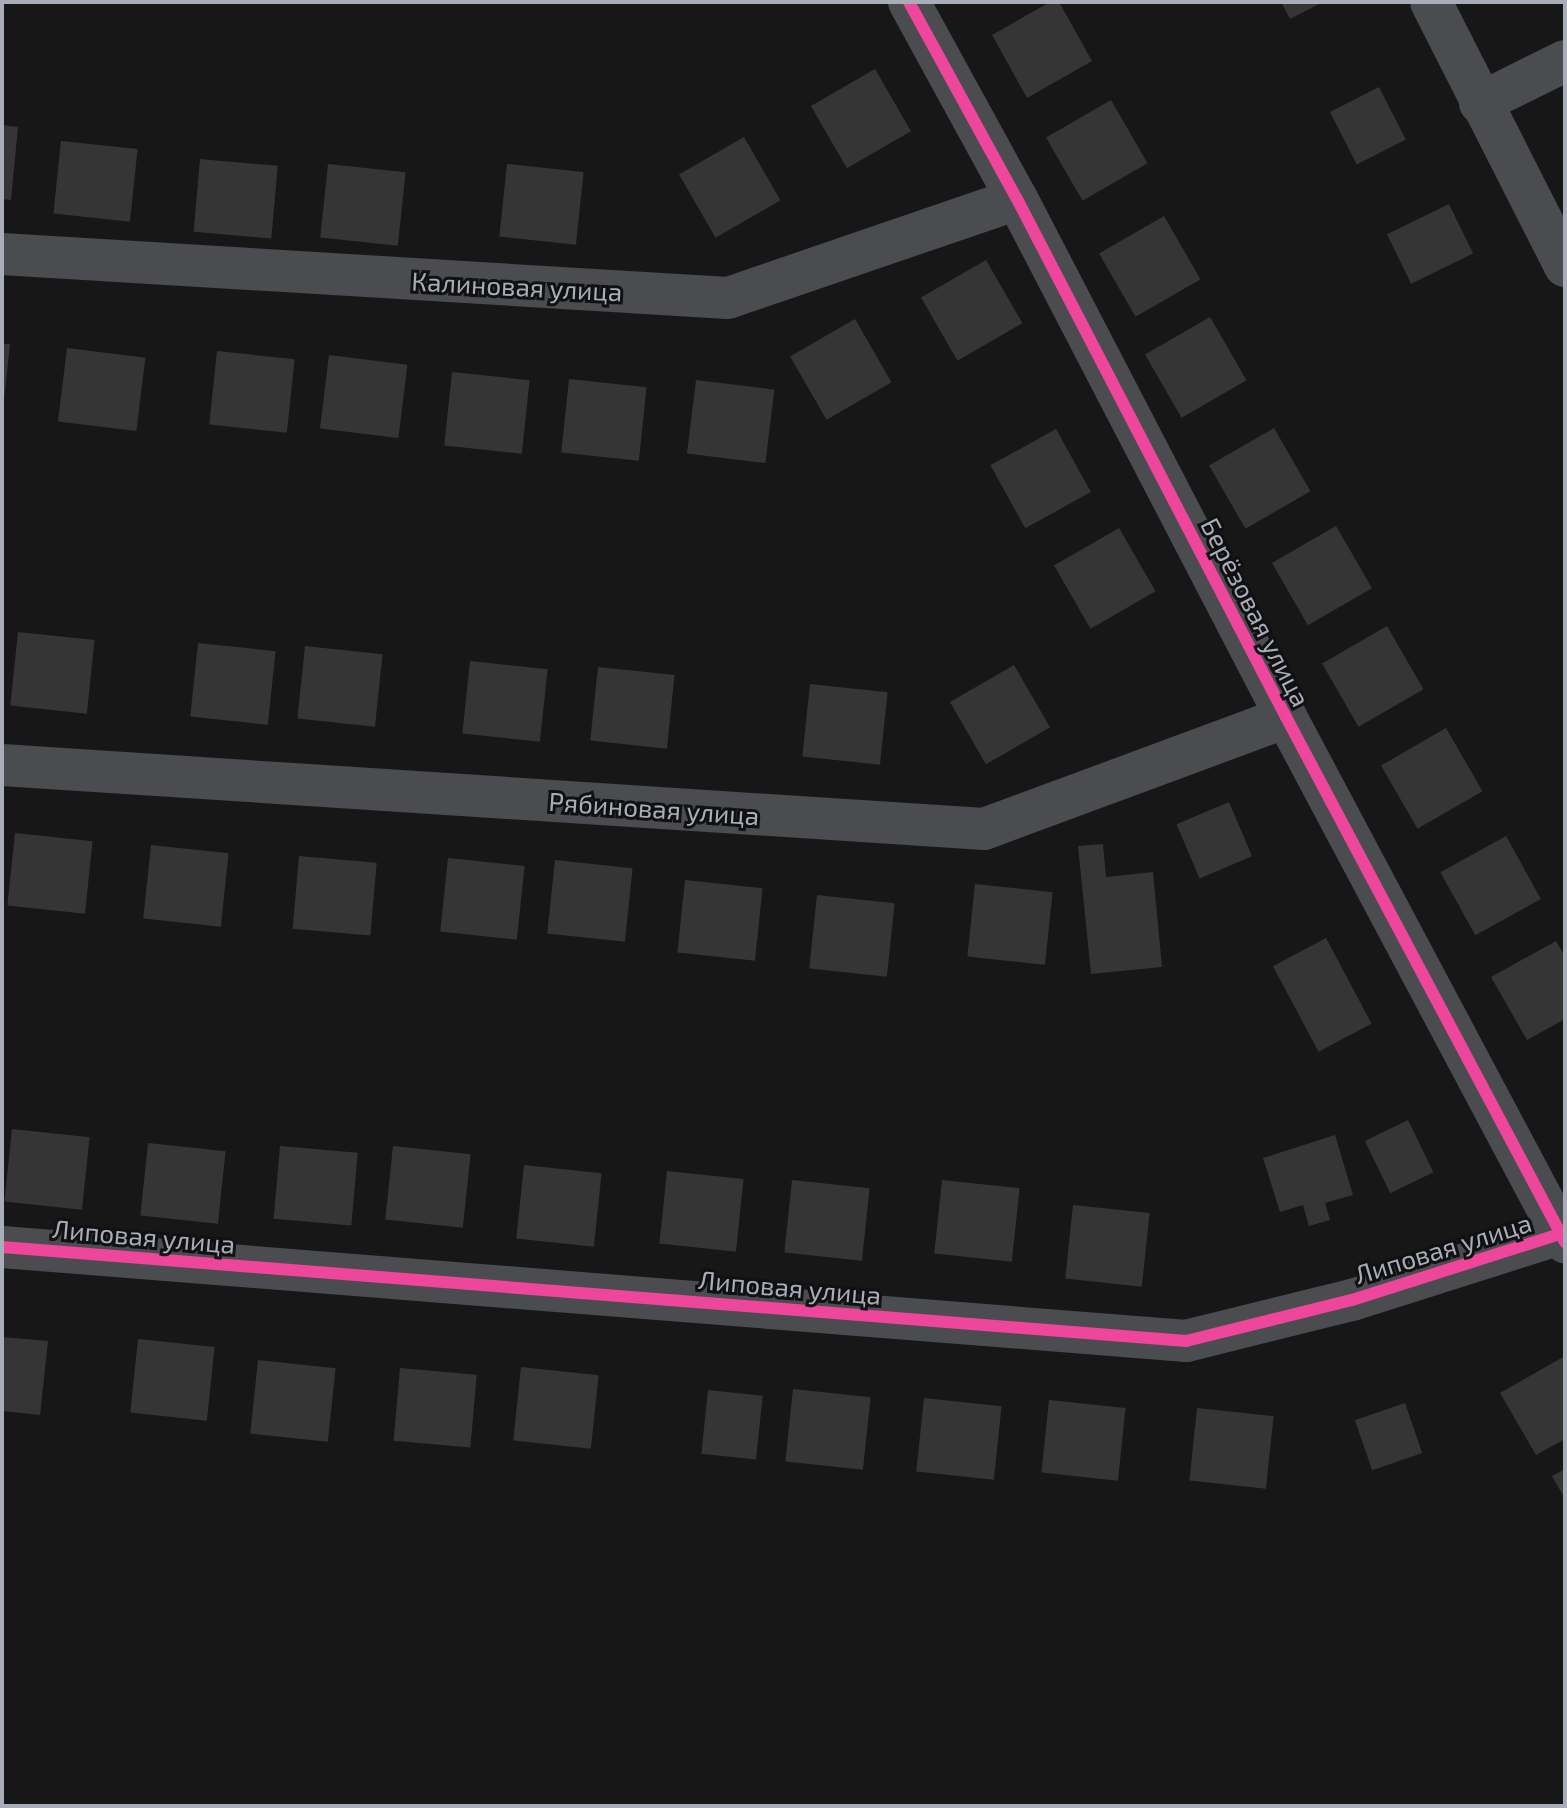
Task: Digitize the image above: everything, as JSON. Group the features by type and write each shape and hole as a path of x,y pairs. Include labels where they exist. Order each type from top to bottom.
{"street":[{"name":"Берёзовая улица","path":"909,2 1017,199 1286,717 1563,1238"},
{"path":"1431,2 1565,266"},
{"path":"1480,103 1565,61"},
{"name":"Калиновая улица","path":"2,254 728,298 1017,199"},
{"name":"Рябиновая улица","path":"2,765 984,829 1286,717"},
{"name":"Липовая улица","path":"2,1247 1186,1341 1352,1300 1563,1238"}],"building":[{"path":"1050,2 1059,2 1092,61 1027,98 992,35"},
{"path":"1281,2 1323,2 1290,19"},
{"path":"875,69 911,131 847,168 811,106"},
{"path":"1379,87 1406,140 1357,165 1330,112"},
{"path":"1111,100 1148,163 1083,201 1046,138"},
{"path":"2,125 18,127 11,200 2,199"},
{"path":"744,137 780,200 716,238 679,174"},
{"path":"61,141 138,149 130,222 53,214"},
{"path":"200,159 278,166 271,239 194,232"},
{"path":"328,164 406,172 398,246 320,238"},
{"path":"507,164 584,172 576,245 499,237"},
{"path":"1449,204 1473,253 1411,284 1387,234"},
{"path":"1164,216 1200,279 1136,317 1099,254"},
{"path":"986,260 1022,323 958,361 921,298"},
{"path":"1210,317 1246,380 1182,418 1145,354"},
{"path":"855,319 892,382 827,420 790,357"},
{"path":"2,344 10,344 4,401 2,400"},
{"path":"67,348 145,358 136,431 58,421"},
{"path":"217,351 295,359 287,433 209,425"},
{"path":"329,355 407,365 398,438 320,428"},
{"path":"452,372 530,380 522,454 444,446"},
{"path":"569,379 647,387 639,461 561,453"},
{"path":"696,380 774,390 765,463 687,453"},
{"path":"1274,428 1310,491 1246,529 1209,466"},
{"path":"1056,429 1091,492 1025,528 990,465"},
{"path":"1336,526 1372,588 1308,625 1272,563"},
{"path":"1119,528 1156,591 1091,629 1054,566"},
{"path":"1387,626 1424,689 1359,727 1322,664"},
{"path":"18,632 95,640 87,714 10,706"},
{"path":"198,643 276,651 268,725 190,717"},
{"path":"305,646 383,654 375,727 297,719"},
{"path":"470,661 548,669 540,742 462,734"},
{"path":"1014,665 1050,727 986,764 950,702"},
{"path":"598,667 675,675 667,749 590,741"},
{"path":"810,684 888,692 880,765 802,757"},
{"path":"1446,728 1482,791 1418,829 1381,766"},
{"path":"1229,802 1252,856 1200,879 1177,824"},
{"path":"15,833 93,841 85,914 7,906"},
{"path":"1506,836 1541,899 1475,935 1440,872"},
{"path":"1103,844 1106,877 1153,872 1162,967 1091,974 1078,846"},
{"path":"151,845 229,853 221,927 143,919"},
{"path":"299,856 377,863 370,936 293,929"},
{"path":"448,858 525,866 517,940 440,932"},
{"path":"555,860 633,868 625,942 547,934"},
{"path":"685,880 763,888 755,961 677,953"},
{"path":"975,884 1053,892 1045,965 967,957"},
{"path":"817,895 895,903 887,977 809,969"},
{"path":"1326,938 1372,1024 1319,1052 1273,966"},
{"path":"1556,941 1565,956 1565,1019 1527,1040 1491,977"},
{"path":"1408,1120 1433,1172 1390,1193 1365,1141"},
{"path":"12,1129 90,1137 82,1210 4,1202"},
{"path":"1335,1135 1353,1195 1325,1203 1330,1220 1309,1226 1303,1205 1280,1212 1263,1158"},
{"path":"148,1143 226,1151 218,1224 140,1216"},
{"path":"280,1146 358,1153 351,1226 274,1219"},
{"path":"393,1146 471,1154 463,1228 385,1220"},
{"path":"524,1165 602,1173 594,1247 516,1239"},
{"path":"667,1171 744,1179 736,1252 659,1244"},
{"path":"792,1180 870,1188 862,1261 784,1253"},
{"path":"942,1180 1020,1188 1012,1262 934,1254"},
{"path":"1073,1205 1150,1213 1142,1287 1065,1279"},
{"path":"2,1337 48,1341 40,1415 2,1411"},
{"path":"138,1339 215,1347 207,1421 130,1413"},
{"path":"1565,1356 1565,1439 1536,1455 1500,1393"},
{"path":"258,1360 336,1368 328,1442 250,1434"},
{"path":"521,1367 599,1375 591,1449 513,1441"},
{"path":"400,1368 477,1375 470,1447 394,1441"},
{"path":"793,1389 871,1397 863,1470 785,1462"},
{"path":"708,1390 763,1396 756,1459 701,1454"},
{"path":"924,1398 1002,1406 994,1480 916,1472"},
{"path":"1049,1400 1126,1408 1118,1481 1041,1473"},
{"path":"1405,1403 1422,1453 1372,1470 1355,1420"},
{"path":"1197,1408 1274,1416 1266,1489 1189,1481"},
{"path":"1565,1469 1565,1499 1552,1476"}],"cycle path":[{"path":"909,2 1017,199 1286,717 1565,1242"},
{"path":"2,1247 1186,1341 1352,1300 1560,1234"}]}
